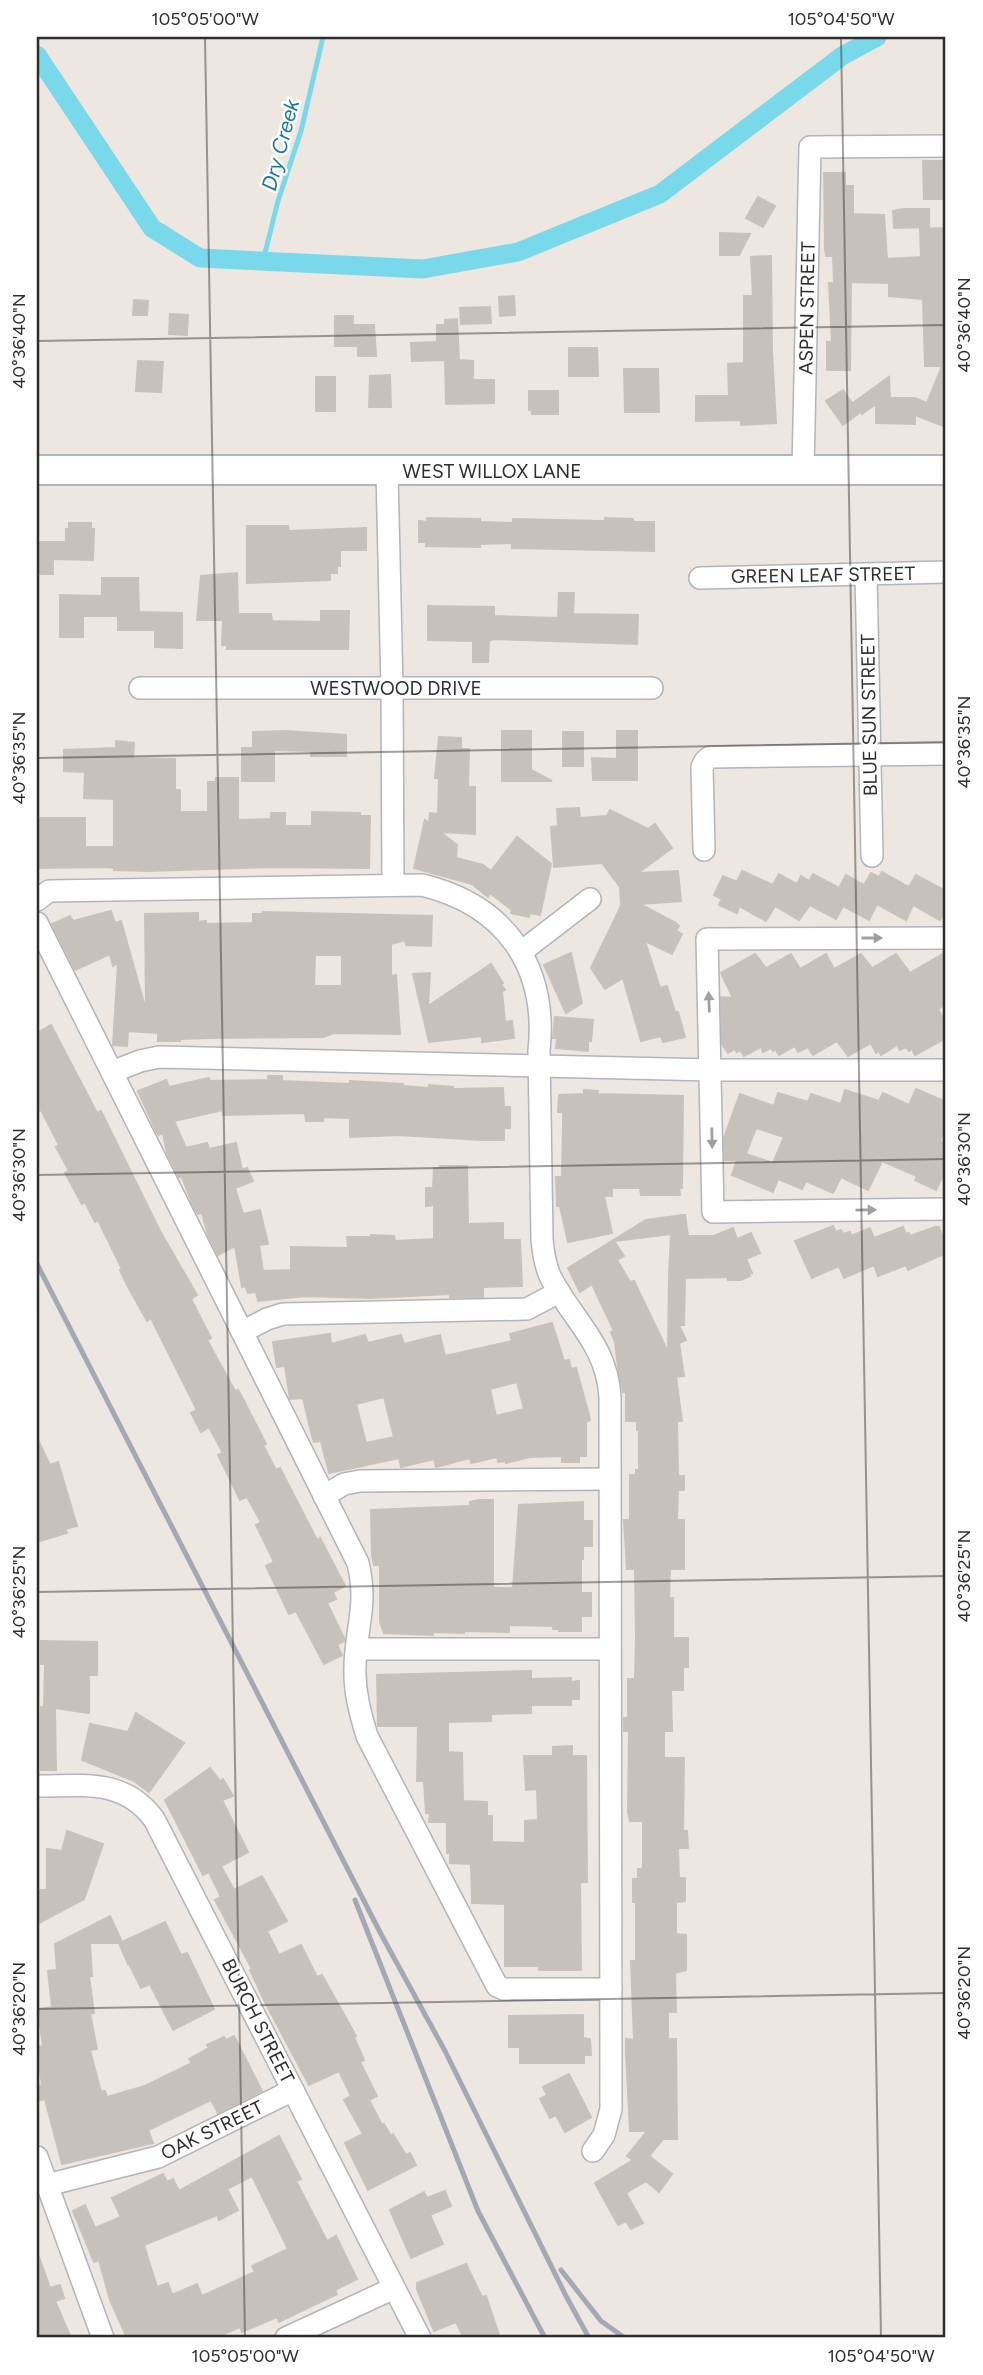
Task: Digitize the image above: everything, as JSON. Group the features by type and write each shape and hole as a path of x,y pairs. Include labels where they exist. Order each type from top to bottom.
{"main road":[{"name":"WEST WILLOX LANE","path":"37,470 946,470"}],"street":[{"name":"ASPEN STREET","path":"803,470 810,146 946,146"},
{"path":"387,471 393,884"},
{"name":"GREEN LEAF STREET","path":"700,578 946,572"},
{"name":"BLUE SUN STREET","path":"866,574 872,856"},
{"name":"WESTWOOD DRIVE","path":"141,688 652,688"},
{"path":"704,850 702,767 710,757 946,754"},
{"path":"37,900 49,891 422,885 467,900 487,913 506,931 521,952 534,978 540,1004 541,1028 539,1065 542,1239 549,1274 595,1345 608,1377 611,2109 604,2135 593,2151"},
{"path":"521,952 590,899"},
{"path":"37,923 358,1563 363,1604 356,1649 355,1685 367,1736 497,1986 504,1989 611,1989"},
{"path":"946,938 707,939 713,1212 946,1209"},
{"path":"112,1072 159,1057 711,1070 946,1070"},
{"path":"242,1332 283,1314 527,1309 559,1292"},
{"path":"324,1496 344,1484 360,1480 609,1479"},
{"path":"356,1649 610,1649"},
{"name":"BURCH STREET","path":"37,1786 103,1786 134,1798 154,1819 420,2338"},
{"name":"OAK STREET","path":"47,2185 158,2157 293,2090"},
{"path":"37,2157 103,2338"},
{"path":"286,2338 394,2288"}],"building":[{"path":"923,161 943,161 943,170 946,170 946,199 924,199"},
{"path":"824,173 845,173 845,186 853,186 853,214 884,215 887,259 921,257 920,229 946,228 946,427 915,415 915,424 876,423 876,404 862,414 853,403 889,377 890,398 915,398 927,403 942,366 925,366 923,299 889,296 889,283 851,282 850,370 827,370 827,342 832,342 829,283 834,283 833,256 826,256 825,249"},
{"path":"758,197 775,206 763,227 746,218"},
{"path":"929,209 929,227 894,228 893,211"},
{"path":"720,233 750,234 739,255 720,255"},
{"path":"771,256 776,423 741,425 741,420 696,421 696,396 729,396 728,364 744,363 744,296 753,296 751,257"},
{"path":"514,296 515,315 500,316 499,297"},
{"path":"134,300 148,301 147,315 133,315"},
{"path":"490,307 491,323 461,324 460,308"},
{"path":"170,314 188,315 187,335 169,334"},
{"path":"335,316 353,316 353,325 374,325 376,356 358,356 358,346 335,346"},
{"path":"457,319 459,360 473,361 473,380 494,380 494,403 446,404 445,360 412,361 411,343 437,342 437,325 445,325 445,320"},
{"path":"569,348 597,348 598,376 569,376"},
{"path":"138,361 163,362 161,392 136,391"},
{"path":"624,369 658,369 659,412 625,412"},
{"path":"390,375 391,407 369,407 370,376"},
{"path":"316,377 335,377 335,411 316,411"},
{"path":"843,390 859,413 843,425 826,401"},
{"path":"529,391 558,391 558,414 532,414 532,410 529,410"},
{"path":"427,518 513,523 513,519 605,521 605,518 654,522 654,551 512,548 512,543 480,544 480,547 426,546 426,542 419,542 419,521 427,522"},
{"path":"69,523 91,523 91,529 94,529 93,560 53,559 53,574 37,574 37,542 66,542"},
{"path":"247,526 288,526 289,531 366,528 366,550 340,550 340,566 337,566 337,573 330,573 330,580 247,583"},
{"path":"237,573 238,614 271,614 272,621 321,622 321,611 349,611 348,649 227,649 227,645 222,645 223,620 197,620 201,576"},
{"path":"102,578 138,578 139,612 182,613 182,648 155,647 155,630 118,630 118,616 83,616 83,637 60,637 60,595 102,596"},
{"path":"559,593 574,593 573,614 638,615 637,644 493,639 489,641 488,662 473,662 473,641 428,640 428,606 494,607 494,616 558,618"},
{"path":"502,731 531,731 531,770 552,781 502,781"},
{"path":"617,731 637,731 637,780 593,780 592,758 617,759"},
{"path":"253,732 346,735 346,756 311,756 311,751 274,750 274,781 242,781 242,748 253,748"},
{"path":"563,732 583,732 583,766 563,766"},
{"path":"439,737 461,738 461,749 469,749 468,787 475,787 475,834 440,832 457,845 456,858 483,865 491,871 517,837 551,864 540,915 530,913 529,917 511,913 512,910 490,893 488,897 472,884 414,868 425,820 429,823 430,813 438,814 439,778 435,778"},
{"path":"116,741 134,743 133,758 175,759 175,790 180,790 180,812 208,812 208,782 216,782 216,778 238,778 238,820 271,819 271,813 285,813 285,826 312,826 312,812 360,813 360,816 370,816 369,868 272,867 148,871 114,870 107,867 37,868 37,818 85,818 85,847 114,847 114,799 84,798 85,772 64,771 64,750 116,748"},
{"path":"579,808 580,818 607,816 610,810 648,829 655,824 672,848 638,873 678,871 681,901 640,904 676,923 679,926 676,931 682,934 672,954 645,941 660,988 667,986 685,1037 663,1042 661,1036 641,1041 623,978 605,989 591,968 621,906 620,887 602,863 554,867 551,827 558,826 557,809"},
{"path":"742,871 773,885 779,874 797,884 801,876 809,881 813,874 839,888 846,875 864,885 871,873 879,877 882,872 909,887 916,875 946,891 946,908 940,920 913,905 906,920 877,904 869,920 843,906 836,919 810,905 799,920 775,906 766,921 739,906 737,913 719,905 722,899 714,895 723,876 737,882"},
{"path":"111,911 115,923 121,921 146,1003 145,914 198,913 198,922 206,921 206,924 253,923 253,914 263,912 432,916 431,946 406,945 405,940 391,944 391,976 396,975 400,1034 334,1033 323,1037 158,1041 158,1033 128,1031 127,1046 113,1045 118,963 113,966 110,954 75,970 52,924 70,916 73,921","holes":["315,955 342,955 342,986 314,986"]},
{"path":"946,952 946,1004 938,1009 946,1024 946,1038 915,1055 912,1049 909,1051 906,1047 900,1050 897,1045 881,1055 879,1051 876,1053 871,1043 848,1056 837,1041 813,1055 808,1047 798,1052 795,1046 779,1055 775,1049 763,1052 761,1047 744,1056 740,1050 737,1052 735,1049 728,1053 722,1044 721,997 733,998 721,973 755,954 766,968 791,954 800,969 826,954 834,969 861,954 872,968 896,954 910,973"},
{"path":"571,953 582,1003 566,1013 544,965"},
{"path":"491,964 503,983 505,1022 512,1021 514,1038 482,1042 482,1036 429,1042 413,974 430,973 428,1006"},
{"path":"555,1017 593,1020 588,1051 556,1048 557,1038 553,1038"},
{"path":"51,1025 97,1113 101,1111 160,1231 197,1295 191,1299 211,1338 207,1340 235,1391 238,1390 242,1397 276,1470 280,1468 317,1540 320,1538 345,1586 333,1592 336,1599 327,1603 344,1638 344,1641 337,1645 342,1655 324,1664 296,1611 289,1614 266,1566 274,1562 256,1525 261,1522 247,1497 240,1500 218,1455 223,1453 209,1427 201,1432 191,1413 197,1410 151,1318 147,1321 126,1283 98,1220 95,1222 85,1202 82,1204 65,1173 69,1171 56,1147 59,1145 41,1110 37,1112 37,1033"},
{"path":"268,1076 282,1076 282,1081 350,1084 350,1081 429,1088 429,1085 453,1089 503,1088 504,1107 510,1107 510,1128 504,1128 504,1140 481,1140 399,1135 350,1137 350,1118 323,1117 323,1121 306,1121 305,1113 223,1115 223,1110 174,1121 186,1148 207,1143 209,1149 236,1143 242,1170 247,1168 253,1181 235,1188 243,1214 260,1210 268,1244 259,1245 263,1271 291,1270 291,1247 348,1248 347,1237 371,1235 394,1236 395,1241 434,1239 434,1205 426,1206 426,1188 433,1188 434,1168 467,1166 468,1224 503,1223 503,1240 520,1240 522,1286 483,1287 483,1297 450,1297 450,1294 371,1298 305,1296 258,1301 256,1292 248,1293 245,1286 242,1287 235,1246 218,1255 208,1235 202,1213 198,1214 193,1206 182,1177 179,1177 167,1153 163,1133 158,1135 138,1091 166,1080 169,1087 209,1078 210,1081 268,1080"},
{"path":"916,1089 946,1102 946,1127 940,1141 946,1144 946,1169 936,1190 915,1180 917,1176 882,1161 868,1190 841,1177 833,1193 806,1181 802,1189 778,1179 773,1192 732,1175 737,1160 725,1160 724,1138 740,1094 774,1106 778,1093 808,1102 811,1094 841,1104 845,1090 879,1101 883,1093 909,1105","holes":["756,1128 784,1137 773,1163 746,1154"]},
{"path":"584,1090 598,1091 597,1094 683,1096 682,1188 679,1188 680,1195 641,1195 640,1188 612,1188 612,1196 604,1196 612,1233 568,1242 560,1206 557,1206 556,1177 562,1177 563,1126 563,1112 558,1112 559,1095 584,1094"},
{"path":"685,1215 688,1236 714,1236 733,1228 737,1239 751,1233 760,1253 746,1259 752,1273 741,1280 728,1280 728,1277 685,1278 684,1325 679,1325 686,1340 679,1343 684,1376 676,1377 682,1421 677,1421 678,1476 684,1476 684,1490 678,1490 677,1520 684,1520 684,1569 670,1569 669,1598 673,1598 673,1638 688,1638 688,1667 683,1667 683,1690 671,1690 672,1731 664,1731 664,1758 684,1758 683,1831 687,1831 688,1848 678,1848 679,1878 685,1878 685,1901 676,1902 676,1934 686,1935 686,1970 675,1973 676,2012 668,2012 668,2039 676,2039 677,2139 663,2139 649,2156 672,2174 659,2192 646,2181 626,2193 643,2223 631,2229 626,2221 618,2225 595,2183 633,2160 627,2156 647,2131 630,2131 626,2053 626,2039 634,2040 631,1961 636,1961 636,1902 633,1902 633,1879 638,1879 638,1869 643,1869 643,1821 630,1821 628,1812 629,1731 624,1731 624,1718 628,1718 628,1679 635,1679 636,1638 635,1569 627,1569 624,1520 630,1520 630,1475 636,1475 636,1470 639,1470 639,1430 637,1421 626,1421 626,1392 623,1392 611,1332 614,1331 592,1284 580,1292 568,1268 646,1220","holes":["671,1234 668,1352 634,1281 630,1282 617,1260 624,1256 614,1241"]},
{"path":"833,1226 836,1232 850,1232 851,1236 870,1228 874,1238 903,1227 910,1236 939,1227 946,1253 908,1270 906,1265 878,1276 874,1265 844,1278 839,1266 812,1278 795,1241"},
{"path":"552,1323 564,1361 569,1360 571,1369 576,1368 590,1420 586,1422 586,1456 579,1456 579,1462 562,1462 562,1456 530,1457 506,1463 498,1462 497,1457 471,1463 470,1458 436,1467 434,1459 401,1467 399,1458 329,1473 321,1441 314,1442 303,1398 290,1399 285,1366 277,1367 273,1342 330,1334 331,1344 365,1335 368,1343 401,1335 404,1344 440,1335 445,1356 512,1341 510,1334","holes":["517,1382 524,1409 496,1416 490,1389","384,1397 394,1437 366,1443 356,1404"]},
{"path":"37,1438 50,1465 58,1462 77,1526 65,1529 67,1533 37,1542"},
{"path":"493,1500 493,1588 513,1588 519,1505 583,1502 583,1521 592,1521 592,1546 583,1546 581,1593 591,1593 591,1616 581,1616 581,1631 559,1631 553,1629 553,1626 509,1625 509,1632 433,1632 433,1635 384,1633 380,1622 380,1565 374,1565 372,1555 371,1510 470,1506 470,1502"},
{"path":"41,1641 97,1642 97,1675 89,1675 89,1713 55,1708 56,1770 41,1770 41,1707 53,1707 44,1706 45,1664 41,1664"},
{"path":"531,1671 531,1679 571,1678 571,1682 579,1681 579,1699 571,1699 571,1705 531,1705 531,1713 491,1714 491,1721 448,1722 448,1752 462,1753 463,1801 487,1802 487,1816 492,1816 492,1842 525,1843 525,1821 538,1820 537,1789 526,1790 524,1756 553,1756 553,1747 572,1746 572,1756 586,1756 587,1882 580,1882 581,1970 539,1970 539,1966 505,1966 505,1904 472,1903 471,1864 450,1863 450,1853 447,1853 447,1822 429,1822 424,1781 417,1781 418,1726 378,1726 377,1675"},
{"path":"136,1713 184,1743 149,1792 134,1781 82,1760 90,1724 128,1732"},
{"path":"210,1768 220,1781 223,1779 233,1796 222,1800 248,1852 221,1866 234,1890 262,1876 287,1921 267,1931 279,1955 301,1945 317,1977 322,1975 356,2036 354,2037 364,2060 360,2062 377,2096 369,2100 382,2125 384,2124 391,2136 393,2134 406,2155 410,2153 416,2165 368,2190 345,2143 363,2134 344,2100 351,2096 339,2071 309,2085 215,1900 221,1897 209,1872 203,1875 165,1800"},
{"path":"67,1831 103,1844 84,1899 37,1924 37,1890 47,1890 47,1849 62,1851"},
{"path":"110,1916 122,1942 165,1922 181,1955 187,1953 214,2009 173,2030 150,1984 141,1988 119,1943 90,1943 92,1976 89,1976 94,2013 90,2014 97,2049 90,2050 101,2092 105,2091 107,2097 145,2086 192,2063 189,2059 209,2048 207,2045 224,2037 226,2040 234,2036 262,2091 218,2113 211,2100 148,2130 153,2143 62,2164 45,2099 37,2101 37,2087 42,2085 37,2047 43,2046 38,2009 52,2007 48,1971 57,1970 55,1944"},
{"path":"583,2015 583,2038 590,2039 591,2055 584,2055 584,2063 520,2063 520,2047 509,2047 509,2016"},
{"path":"569,2074 591,2117 565,2132 556,2115 550,2118 540,2099 547,2095 543,2087"},
{"path":"279,2136 301,2179 296,2181 327,2241 336,2236 357,2279 335,2290 337,2294 279,2322 277,2317 242,2332 240,2327 215,2338 127,2338 110,2300 99,2260 94,2262 73,2211 85,2205 95,2228 121,2217 112,2198 163,2174 167,2182 173,2179 179,2191","holes":["252,2176 288,2249 252,2266 255,2272 202,2296 197,2284 172,2295 168,2283 157,2287 144,2245 217,2215 219,2220 238,2210 227,2189"]},
{"path":"445,2191 451,2206 430,2215 443,2244 411,2258 390,2210 424,2192 427,2198"},
{"path":"37,2257 50,2288 60,2285 64,2298 55,2301 71,2338 37,2338"},
{"path":"466,2264 482,2297 486,2296 500,2338 464,2338 456,2322 434,2331 417,2283"}],"waterway":[{"name":"Dry Creek","path":"263,261 278,201 301,131 323,37"},
{"path":"37,55 152,228 200,258 423,269 518,252 660,194 842,56 877,37"}],"railway":[{"path":"37,1264 382,1936 445,2051 589,2338"},
{"path":"355,1900 478,2211 545,2338"},
{"path":"561,2270 601,2321 625,2338"}]}
